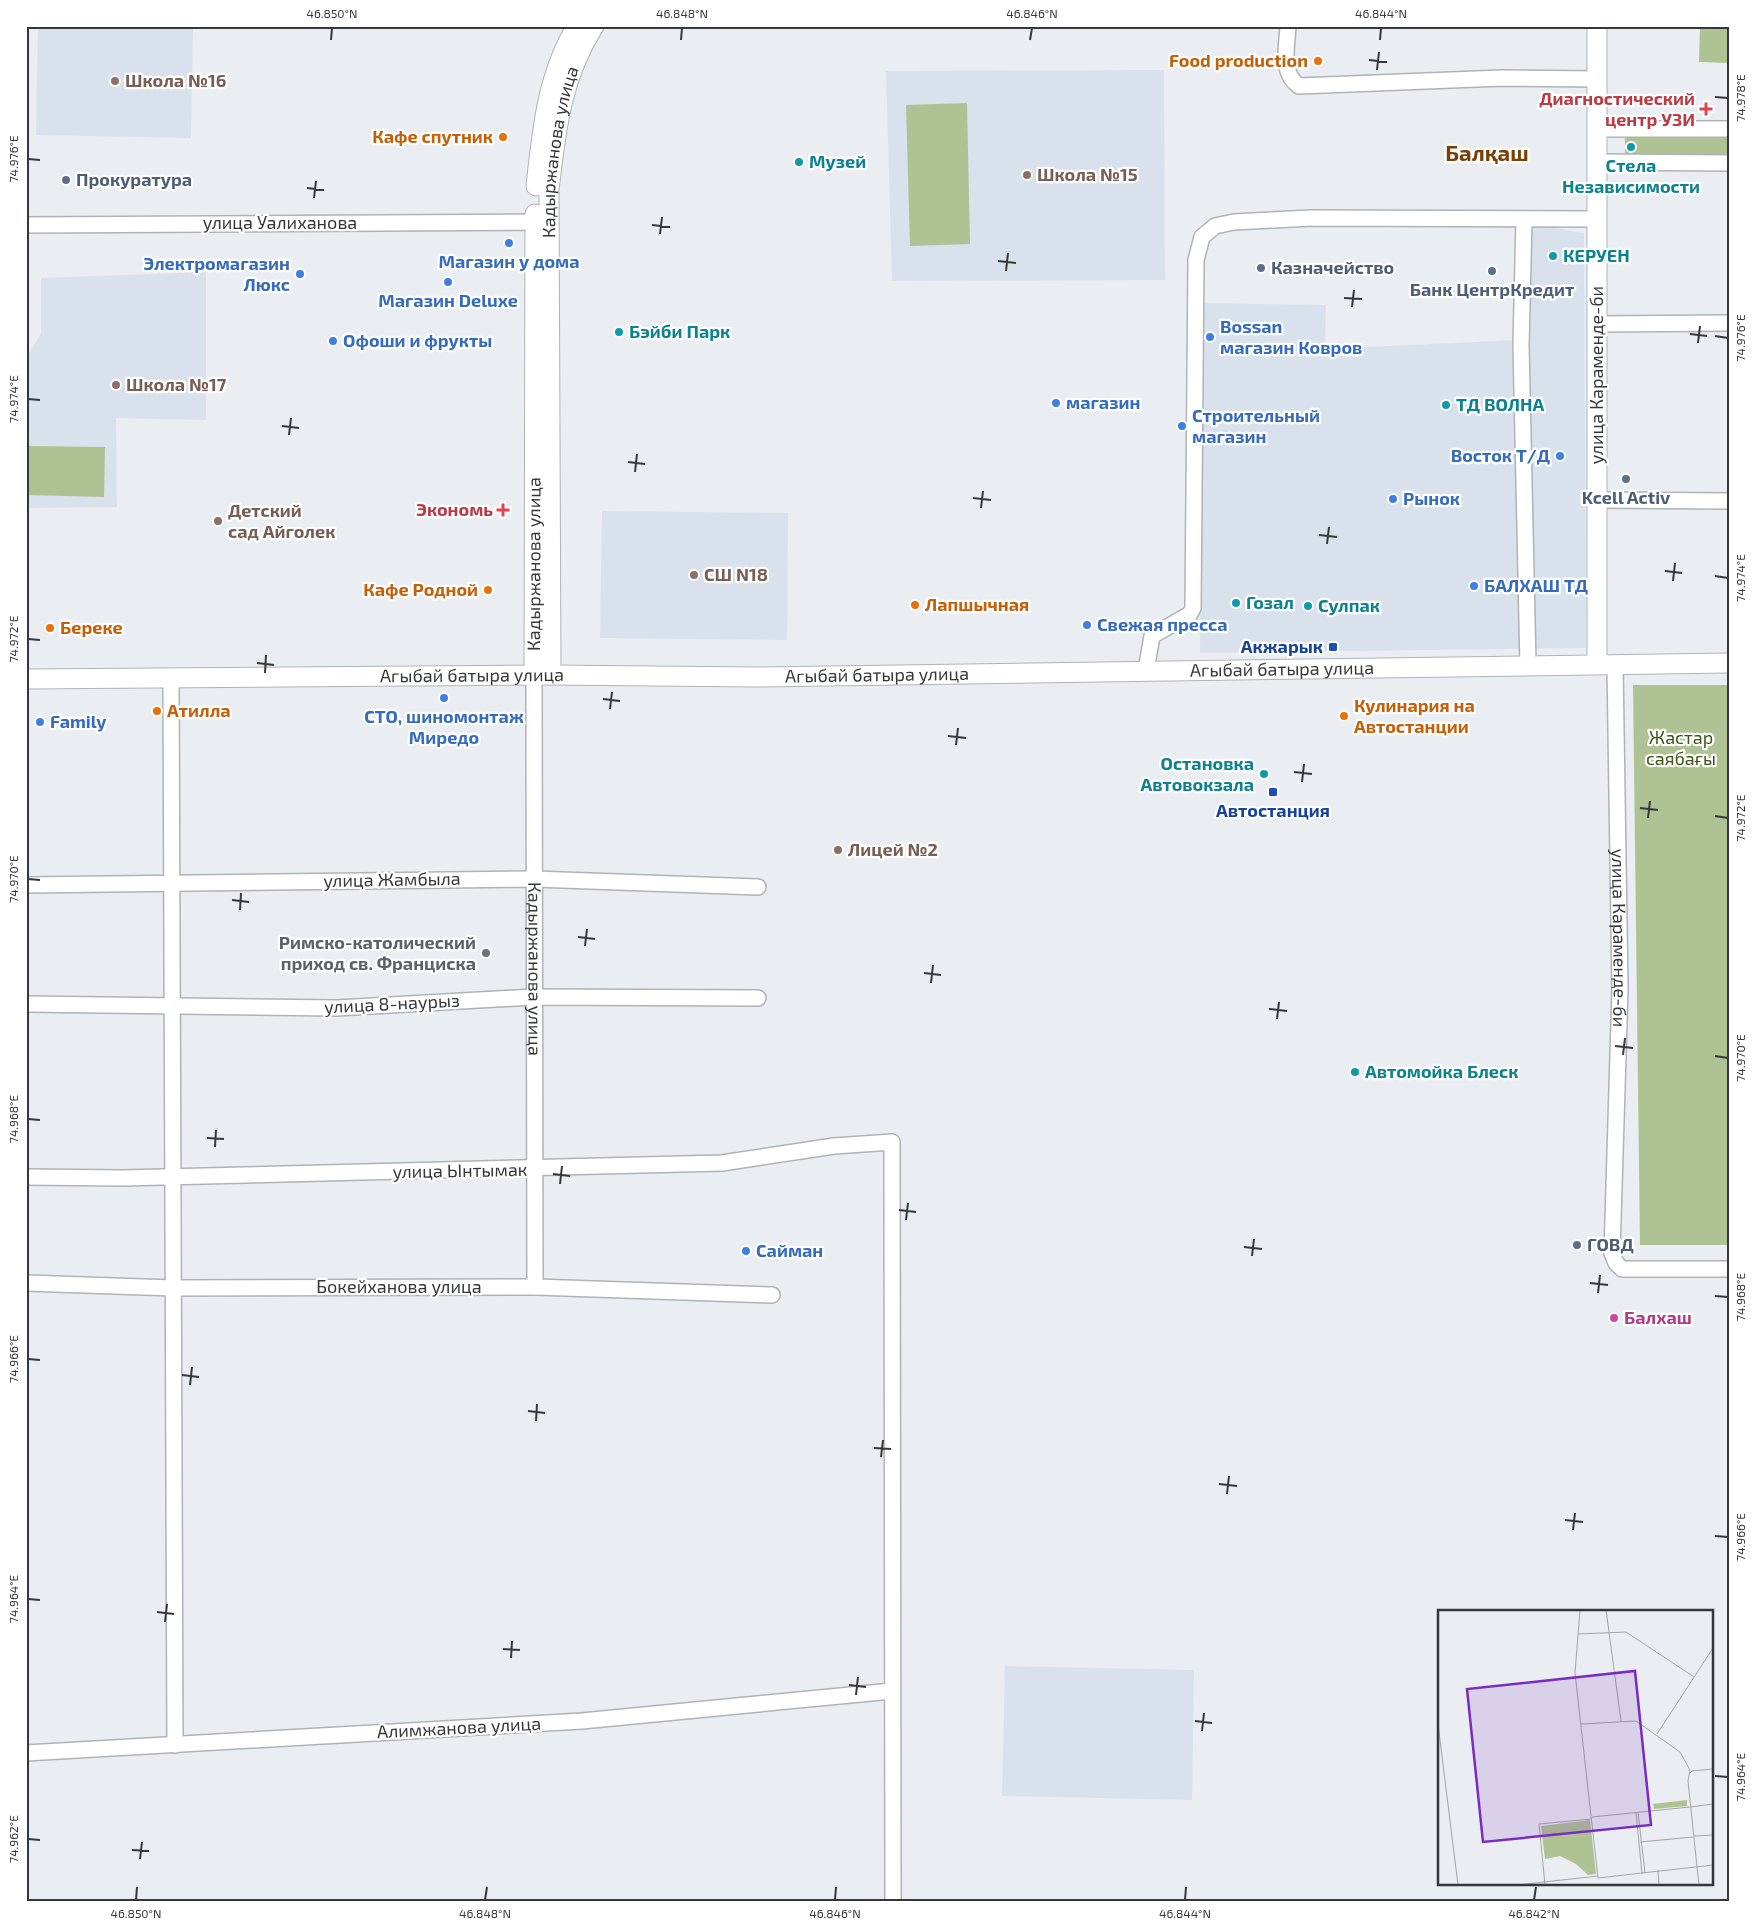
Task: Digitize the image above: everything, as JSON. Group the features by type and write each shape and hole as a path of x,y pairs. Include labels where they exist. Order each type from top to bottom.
{"main road":[{"name":"Кадыржанова улица","path":"542,675 542,133 550,89 565,45 576,26"},
{"name":"Кадыржанова улица","path":"541,222 564,91 578,51 594,26"},
{"name":"улица Караменде-би","path":"1597,26 1597,500 1606,664"},
{"name":"Агыбай батыра улица","path":"26,679 171,680 542,675 766,677 1146,670 1269,671 1606,664 1729,664"}],"street":[{"path":"1288,26 1286,72 1291,80 1299,86 1502,78 1597,79"},
{"path":"1597,129 1729,129"},
{"path":"1597,162 1729,163"},
{"path":"1146,670 1152,636 1190,614 1192,608 1196,260 1202,237 1215,226 1234,222 1311,218 1597,219"},
{"path":"1524,220 1521,345 1528,666"},
{"name":"улица Уалиханова","path":"26,225 541,222"},
{"path":"1597,324 1729,323"},
{"path":"1597,500 1729,501"},
{"name":"улица Караменде-би","path":"1606,664 1620,989 1612,1253 1616,1263 1622,1269 1729,1269"},
{"name":"Кадыржанова улица","path":"535,1288 534,879 542,675"},
{"path":"171,680 175,1745"},
{"name":"улица Жамбыла","path":"26,886 534,879 758,886"},
{"name":"улица 8-наурыз","path":"26,1004 337,1008 534,997 758,998"},
{"name":"улица Ынтымак","path":"26,1176 173,1177 722,1164 834,1146 892,1142 894,1282 892,1690"},
{"name":"Бокейханова улица","path":"26,1284 174,1288 535,1288 772,1295"},
{"path":"892,1690 892,1901"},
{"name":"Алимжанова улица","path":"26,1752 582,1721 892,1690"}],"shaded area":[{"name":"Школа №16","path":"38,26 193,26 191,138 36,135"},
{"name":"Школа №15","path":"1164,70 1165,280 892,281 886,71"},
{"name":"Рынок","path":"1532,224 1584,233 1586,648 1200,653 1202,303 1326,305 1325,349 1516,340 1516,226"},
{"name":"Школа №17","path":"206,272 206,420 116,418 117,507 26,508 26,358 41,334 41,278"},
{"name":"СШ N18","path":"602,511 788,513 787,640 600,638"},
{"path":"1005,1666 1194,1670 1192,1800 1002,1796"}],"green space":[{"path":"1700,26 1729,26 1728,63 1699,62"},
{"path":"967,103 970,244 910,246 906,105"},
{"path":"1729,137 1729,155 1625,155 1625,138"},
{"path":"26,446 105,447 104,497 26,495"},
{"name":"Жастар саябағы","path":"1633,685 1729,685 1729,1245 1640,1245"}],"place":[{"name":"Food production","path":"1318,61"},
{"name":"Школа №16","path":"115,81"},
{"name":"Диагностический центр УЗИ","path":"1706,109"},
{"name":"Кафе спутник","path":"503,137"},
{"name":"Стела Независимости","path":"1631,147"},
{"name":"Музей","path":"799,162"},
{"name":"Школа №15","path":"1027,175"},
{"name":"Прокуратура","path":"66,180"},
{"name":"Магазин у дома","path":"509,243"},
{"name":"КЕРУЕН","path":"1553,256"},
{"name":"Казначейство","path":"1261,268"},
{"name":"Банк ЦентрКредит","path":"1492,271"},
{"name":"Электромагазин Люкс","path":"300,274"},
{"name":"Магазин Deluxe","path":"448,282"},
{"name":"Бэйби Парк","path":"619,332"},
{"name":"Bossan магазин Ковров","path":"1210,337"},
{"name":"Офоши и фрукты","path":"333,341"},
{"name":"Школа №17","path":"116,385"},
{"name":"магазин","path":"1056,403"},
{"name":"ТД ВОЛНА","path":"1446,405"},
{"name":"Строительный магазин","path":"1182,426"},
{"name":"Восток Т/Д","path":"1560,456"},
{"name":"Kcell Activ","path":"1626,479"},
{"name":"Рынок","path":"1393,499"},
{"name":"Экономь","path":"503,510"},
{"name":"Детский сад Айголек","path":"218,521"},
{"name":"СШ N18","path":"694,575"},
{"name":"БАЛХАШ ТД","path":"1474,586"},
{"name":"Кафе Родной","path":"488,590"},
{"name":"Гозал","path":"1236,603"},
{"name":"Лапшычная","path":"915,605"},
{"name":"Сулпак","path":"1308,606"},
{"name":"Свежая пресса","path":"1087,625"},
{"name":"Береке","path":"50,628"},
{"name":"Акжарык","path":"1333,647"},
{"name":"СТО, шиномонтаж Миредо","path":"444,698"},
{"name":"Атилла","path":"157,711"},
{"name":"Кулинария на Автостанции","path":"1344,716"},
{"name":"Family","path":"40,722"},
{"name":"Остановка Автовокзала","path":"1264,774"},
{"name":"Автостанция","path":"1273,792"},
{"name":"Лицей №2","path":"838,850"},
{"name":"Римско-католический приход св. Франциска","path":"486,953"},
{"name":"Автомойка Блеск","path":"1355,1072"},
{"name":"ГОВД","path":"1577,1245"},
{"name":"Сайман","path":"746,1251"},
{"name":"Балхаш","path":"1614,1318"}],"district":[{"name":"Балқаш","path":"1487,153"}]}
